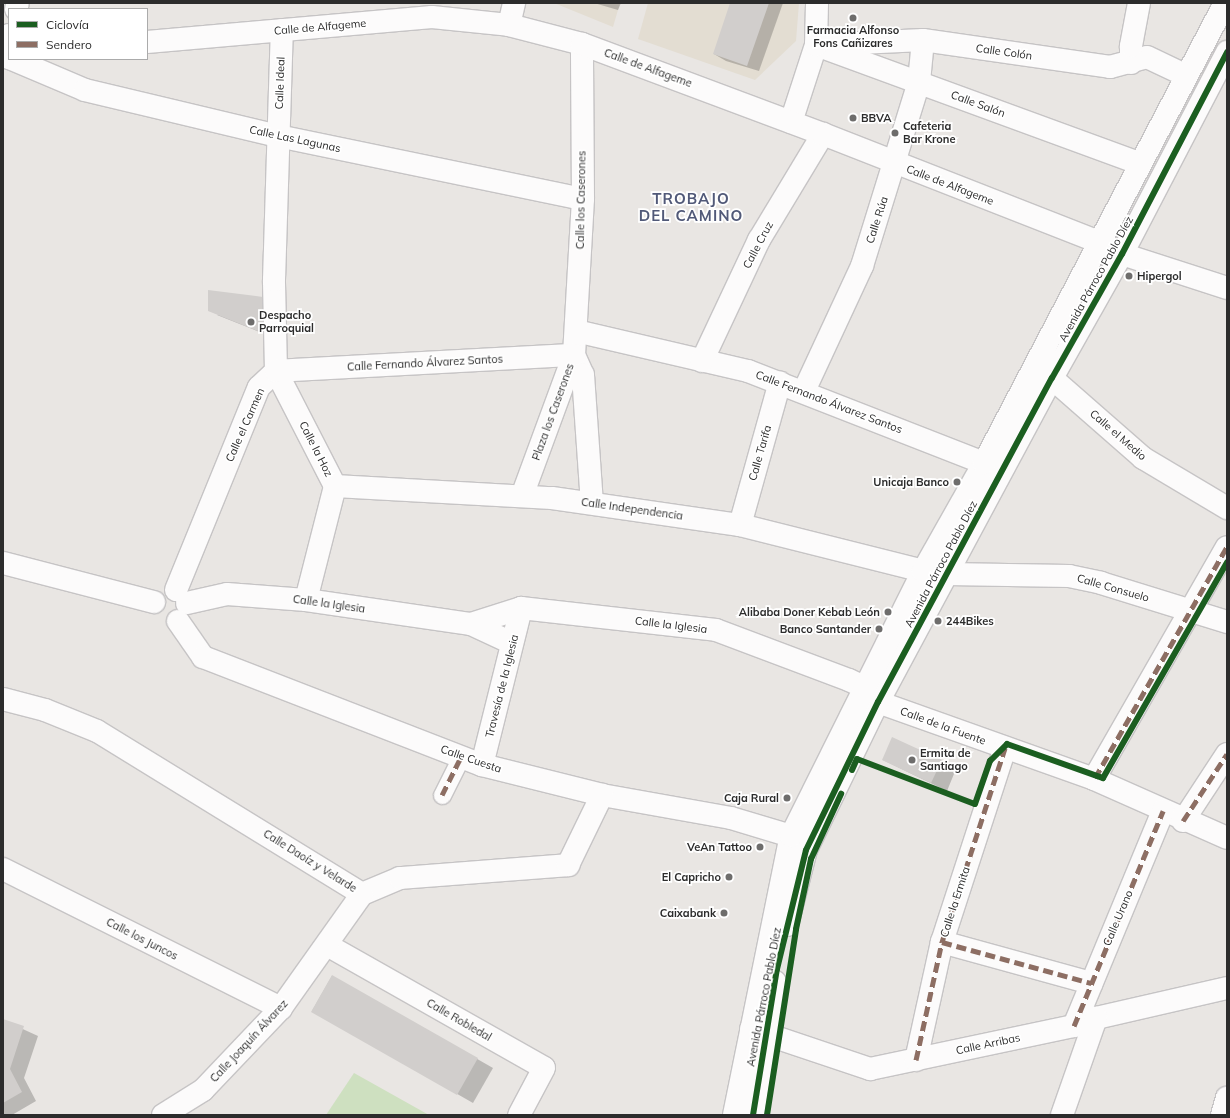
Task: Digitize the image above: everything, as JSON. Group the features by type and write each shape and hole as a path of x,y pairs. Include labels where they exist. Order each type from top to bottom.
{"street":[{"path":"509,25 514,3"},
{"path":"791,122 816,45 817,3"},
{"path":"1131,63 1130,46 1139,3"},
{"name":"Avenida Párroco Pablo Díez","path":"753,1115 758,1032 791,836 871,695 947,574 1044,371 1101,243 1140,163 1225,3"},
{"name":"Calle de Alfageme","path":"148,42 282,30 433,10 509,25 582,44 823,134 896,164 1101,243 1122,254 1227,288"},
{"name":"Calle Ideal","path":"278,136 282,30"},
{"path":"3,55 8,38"},
{"name":"Calle Colón","path":"816,45 922,40 1110,67 1131,63 1147,57 1187,76"},
{"name":"Calle Rúa","path":"804,391 862,266 896,164 920,82 922,40"},
{"name":"Calle los Caserones","path":"574,355 583,199 582,44"},
{"name":"Calle Salón","path":"816,45 1140,163"},
{"name":"Avenida Párroco Pablo Díez","path":"734,1115 784,943 806,850 923,571 984,463 1122,254 1227,52"},
{"name":"Calle Las Lagunas","path":"14,60 85,90 278,136 583,199"},
{"path":"1122,254 1129,215 1188,99 1187,76"},
{"name":"Calle Cruz","path":"702,361 759,240 823,134"},
{"path":"276,371 274,280 278,136"},
{"name":"Calle Fernando Álvarez Santos","path":"576,331 748,371 804,391 984,463"},
{"name":"Calle Fernando Álvarez Santos","path":"276,371 574,355"},
{"name":"Plaza los Caserones","path":"522,496 574,355"},
{"name":"Plaza los Caserones","path":"574,355 583,375 592,503"},
{"name":"Calle la Hoz","path":"276,371 335,486 306,600"},
{"name":"Calle el Carmen","path":"180,605 259,387 276,371"},
{"name":"Calle el Medio","path":"1044,371 1143,458 1227,508"},
{"name":"Calle Tarifa","path":"740,525 780,382"},
{"name":"Calle Independencia","path":"335,486 522,496 592,503 740,525 923,571"},
{"path":"1094,779 1192,612 1227,547"},
{"path":"3,563 154,602 158,617 167,623 180,605"},
{"name":"Calle Consuelo","path":"923,571 947,574 1069,576 1101,582 1227,622"},
{"name":"Calle la Iglesia","path":"154,602 160,593 180,605 227,594 306,600 471,624 512,643"},
{"name":"Calle Cuesta","path":"180,605 204,657 482,765 602,795 731,818 791,836"},
{"name":"Calle la Iglesia","path":"471,624 521,608 716,630 871,695"},
{"name":"Travesía de la Iglesia","path":"482,765 521,608"},
{"name":"Calle de la Fuente","path":"871,695 1005,748 1094,779 1162,811 1227,838"},
{"name":"Calle Daoíz y Velarde","path":"3,699 45,710 97,731 362,894 400,878 568,865 602,795"},
{"name":"Calle la Ermita","path":"916,1060 942,942 1005,748"},
{"path":"1183,820 1227,754"},
{"path":"442,795 461,757"},
{"name":"Calle Urano","path":"1074,1026 1162,811"},
{"path":"784,943 785,906 796,852 791,836"},
{"name":"Calle los Juncos","path":"3,869 281,1008"},
{"name":"Calle Joaquín Álvarez","path":"163,1115 203,1090 281,1008 328,945 362,894"},
{"path":"942,942 1091,983"},
{"name":"Calle Robledal","path":"328,945 544,1068 519,1115"},
{"name":"Calle Arribas","path":"758,1032 870,1070 1074,1026 1096,1018 1227,988"},
{"path":"1062,1115 1096,1018"},
{"path":"1222,1115 1227,1098"}],"shaded area":[{"path":"554,3 620,3 613,27"},
{"path":"648,3 799,3 796,41 755,80 638,39"}],"green space":[{"path":"354,1073 429,1115 326,1115"}],"building":[{"path":"730,3 769,3 747,66 713,54"},
{"name":"Despacho Parroquial","path":"208,290 263,297 265,334 208,311"},
{"name":"Ermita de Santiago","path":"892,737 942,760 931,783 882,760"},
{"path":"332,975 478,1058 457,1095 311,1012"},
{"path":"3,1019 24,1026 10,1069 22,1092 3,1103"}],"marked path":[{"path":"1095,778 1227,547"},
{"path":"916,1060 942,942 1005,748"},
{"path":"1183,821 1227,754"},
{"path":"442,795 461,757"},
{"path":"1074,1026 1163,811"},
{"path":"942,942 1091,983"}],"cycle path":[{"path":"753,1115 777,969 806,850 878,702 1052,378 1122,254 1227,52"},
{"path":"852,770 857,759 975,804 990,761 1007,744 1103,778 1227,562"},
{"path":"767,1115 796,929 811,859 841,794"}],"place":[{"name":"Farmacia Alfonso Fons Cañizares","path":"853,18"},
{"name":"BBVA","path":"853,118"},
{"name":"Cafeteria Bar Krone","path":"895,133"},
{"name":"Hipergol","path":"1129,276"},
{"name":"Despacho Parroquial","path":"251,322"},
{"name":"Unicaja Banco","path":"957,482"},
{"name":"Alibaba Doner Kebab León","path":"888,612"},
{"name":"244Bikes","path":"938,621"},
{"name":"Banco Santander","path":"879,629"},
{"name":"Ermita de Santiago","path":"912,760"},
{"name":"Caja Rural","path":"787,798"},
{"name":"VeAn Tattoo","path":"760,847"},
{"name":"El Capricho","path":"729,877"},
{"name":"Caixabank","path":"724,913"}],"district":[{"name":"TROBAJO DEL CAMINO","path":"691,206"}]}
